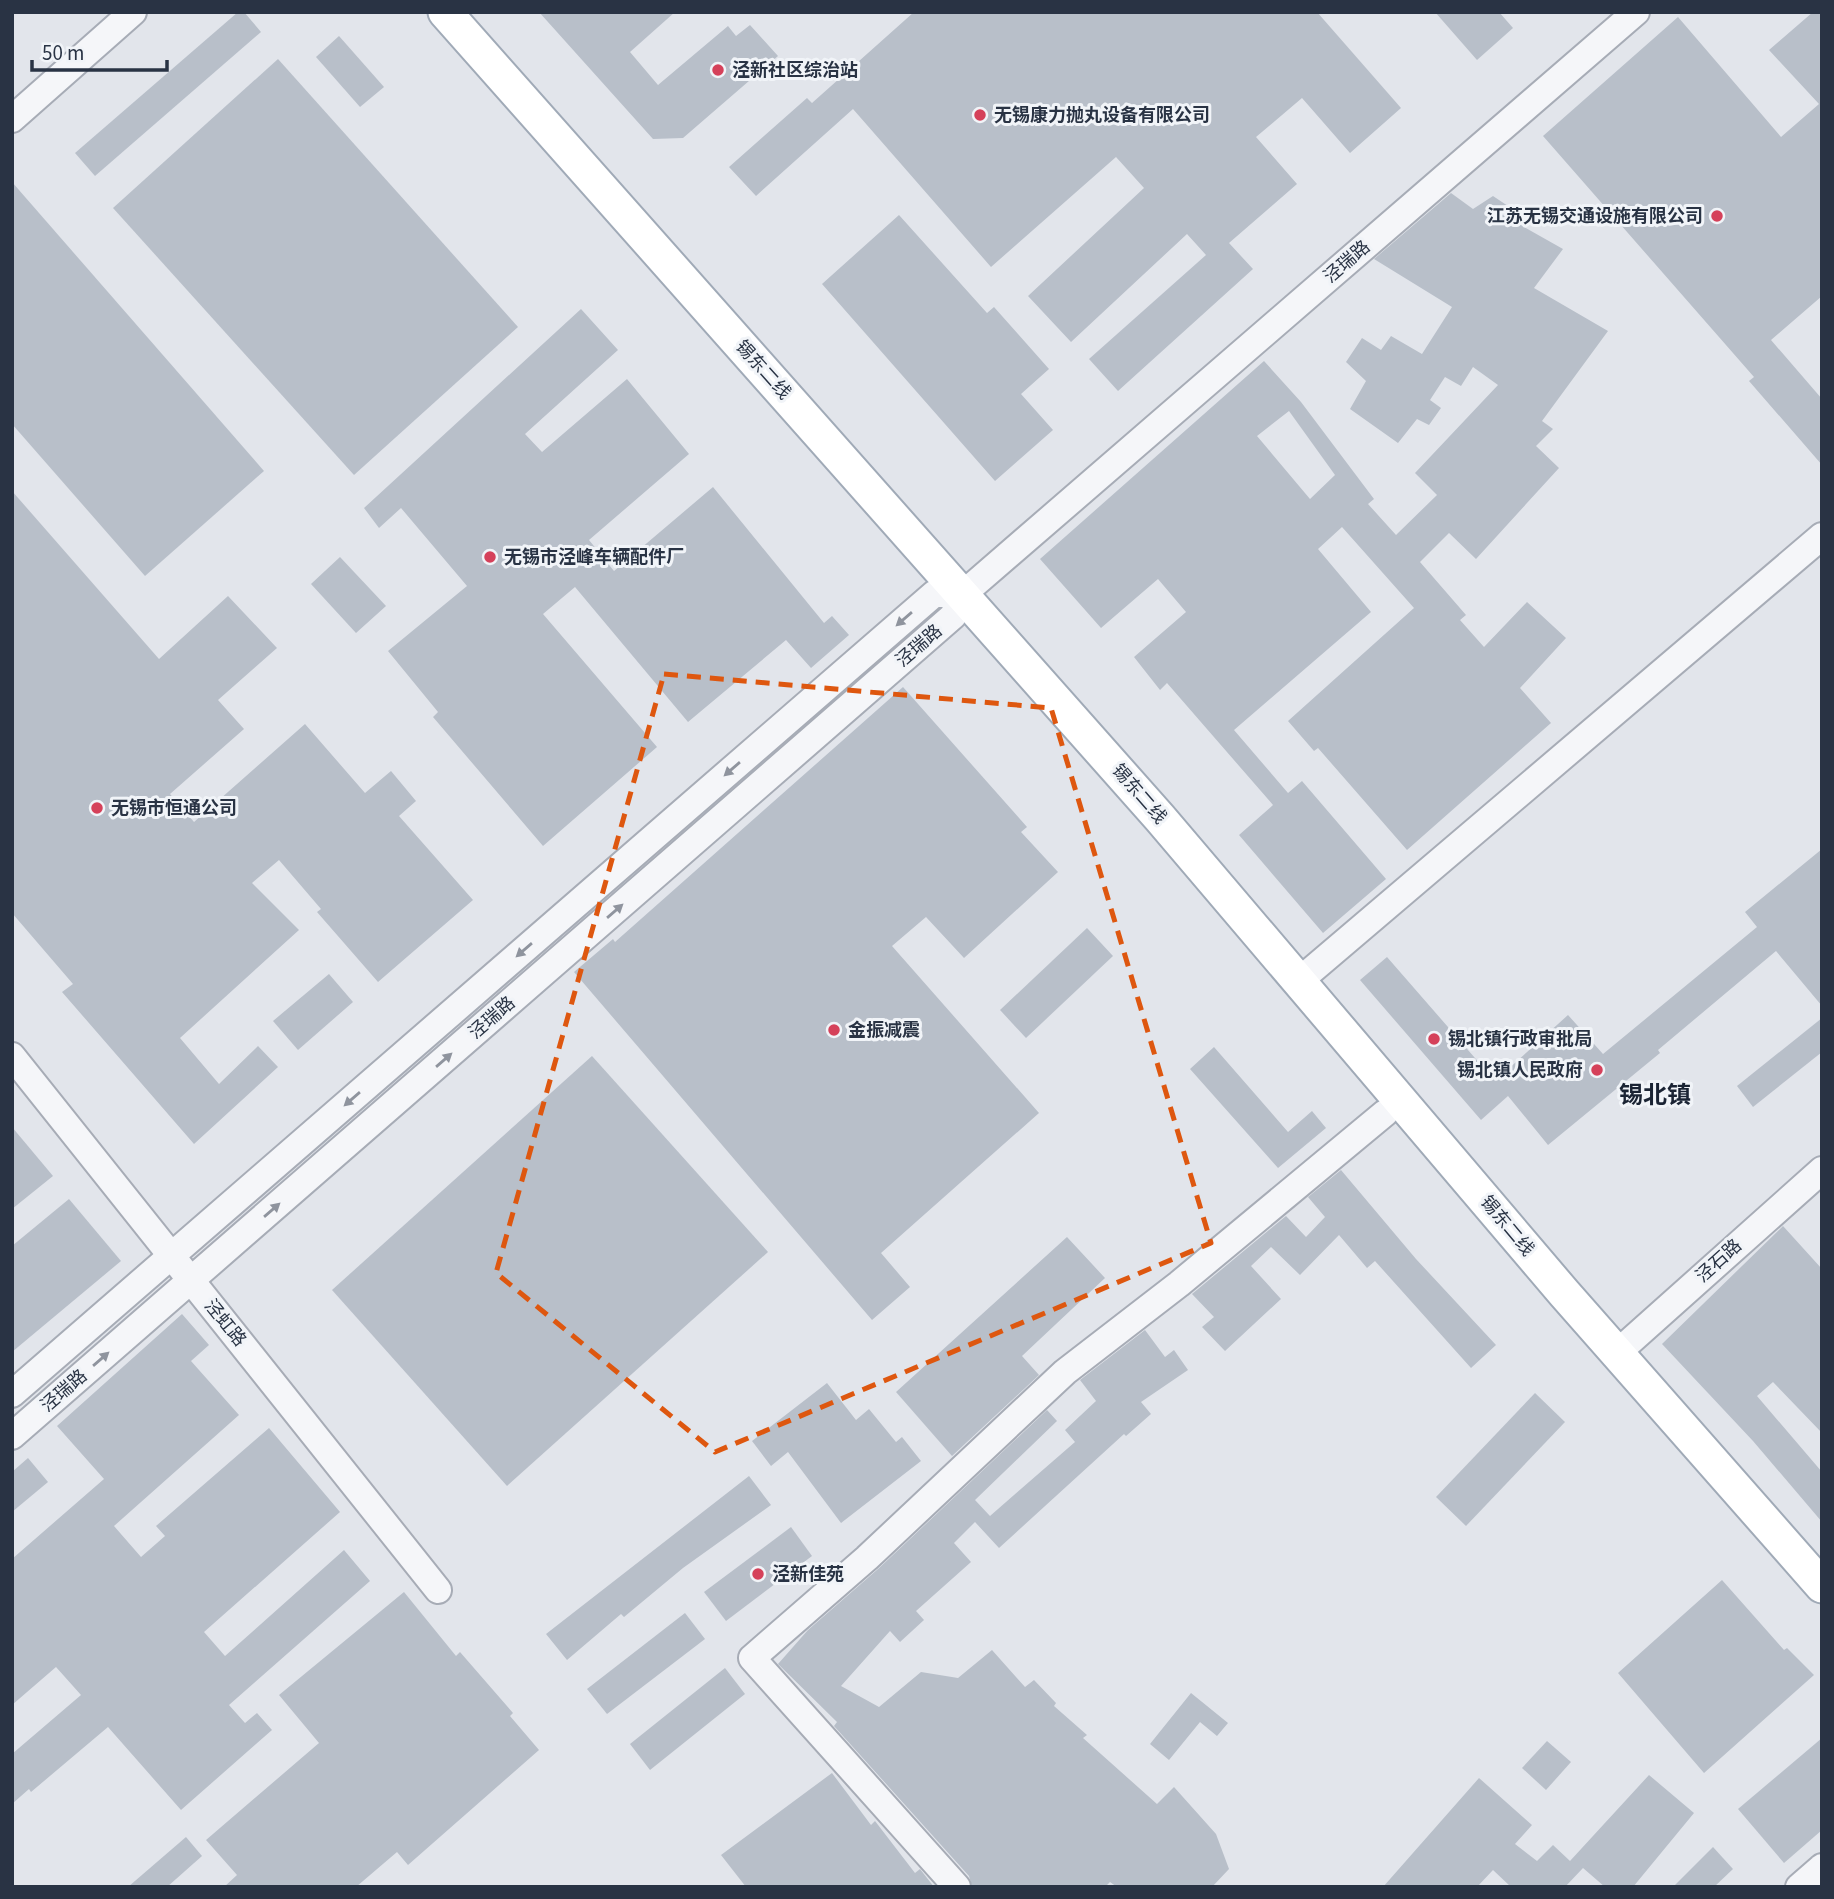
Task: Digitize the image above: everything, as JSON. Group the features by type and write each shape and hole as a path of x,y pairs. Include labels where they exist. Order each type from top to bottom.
{"main road":[{"name":"锡东二线","path":"445,12 963,594 1617,1353 1822,1586"}],"street":[{"path":"12,119 133,12"},
{"name":"泾瑞路","path":"12,1436 953,616 963,594 1636,12"},
{"path":"1299,981 1822,536"},
{"name":"泾瑞路","path":"12,1394 934,594 963,594"},
{"name":"泾虹路","path":"12,1056 439,1590"},
{"path":"957,1887 752,1658 867,1558 1065,1372 1179,1284 1385,1113"},
{"name":"泾石路","path":"1617,1353 1822,1170"},
{"path":"1799,1887 1822,1867"}],"highlighted area":[{"path":"664,674 1051,708 1211,1243 715,1452 496,1273"}],"building":[{"path":"238,12 244,12 261,32 95,176 75,153"},
{"name":"泾新社区综治站","path":"539,12 675,12 630,52 658,85 728,26 736,36 750,25 778,56 683,138 653,139"},
{"path":"914,12 1317,12 1401,108 1350,153 1302,98 1256,137 1297,184 1229,243 1253,269 1118,391 1089,359 1206,255 1187,234 1071,342 1028,296 1144,188 1116,157 991,267 853,109 756,196 729,167 807,98 812,103"},
{"path":"1435,12 1499,12 1513,28 1477,60"},
{"name":"江苏无锡交通设施有限公司","path":"1813,12 1822,12 1822,296 1771,340 1822,399 1822,465 1749,381 1754,377 1543,136 1678,17 1781,137 1819,104 1769,50"},
{"path":"339,36 384,87 360,107 316,57"},
{"path":"278,59 518,327 354,475 113,208"},
{"path":"12,182 264,471 145,576 12,424"},
{"path":"1451,193 1473,209 1493,196 1508,206 1501,214 1563,249 1534,288 1608,331 1542,421 1553,429 1536,446 1559,468 1476,559 1449,533 1420,562 1466,615 1460,620 1484,647 1527,602 1566,638 1520,688 1551,723 1407,850 1318,748 1314,751 1288,721 1414,608 1342,527 1318,549 1371,612 1234,730 1288,793 1302,781 1386,879 1323,933 1239,835 1273,805 1167,683 1160,690 1134,657 1186,612 1158,579 1101,628 1040,559 1264,361 1301,402 1374,499 1368,504 1396,535 1437,495 1415,473 1498,385 1473,367 1461,386 1445,377 1430,400 1441,408 1429,425 1417,419 1398,443 1350,409 1366,381 1346,362 1362,338 1381,350 1391,336 1422,354 1452,307 1374,259","holes":["1289,411 1335,475 1310,499 1257,436"]},
{"path":"899,215 987,313 994,307 1049,369 1021,394 1053,430 995,481 822,284"},
{"path":"581,309 618,350 525,434 542,452 627,379 689,454 589,540 614,571 713,487 824,623 832,616 849,635 811,668 786,640 688,722 575,587 543,614 657,747 543,846 433,717 438,712 388,651 467,586 401,508 379,528 364,508"},
{"path":"12,491 159,659 228,596 277,648 218,700 244,729 170,794 194,822 305,724 365,793 391,771 416,801 399,816 473,900 378,982 317,912 321,909 279,860 252,883 299,930 180,1038 219,1084 258,1046 278,1067 194,1144 62,992 73,984 12,913"},
{"path":"340,557 386,606 356,633 311,584"},
{"name":"金振减震","path":"903,687 1027,827 1021,832 1058,872 964,958 926,917 892,946 1039,1113 881,1253 910,1287 872,1320 574,972 613,939 615,942"},
{"path":"1822,849 1822,1006 1776,951 1658,1050 1660,1053 1548,1145 1508,1096 1481,1120 1360,980 1387,957 1495,1081 1568,1015 1603,1054 1757,927 1745,912"},
{"path":"1087,928 1113,956 1026,1038 1000,1010"},
{"path":"329,974 353,1002 298,1050 273,1021"},
{"path":"1822,1018 1822,1052 1753,1107 1737,1086"},
{"path":"1214,1047 1288,1132 1312,1111 1326,1128 1278,1168 1190,1069"},
{"path":"592,1056 768,1252 507,1486 332,1290"},
{"path":"12,1127 53,1176 12,1209"},
{"path":"1341,1170 1416,1259 1496,1345 1471,1368 1375,1261 1367,1268 1339,1235 1300,1275 1271,1247 1251,1266 1281,1299 1225,1351 1202,1327 1214,1317 1192,1294 1286,1216 1306,1237 1325,1217 1308,1197"},
{"path":"69,1199 121,1261 12,1352 12,1246"},
{"path":"1783,1226 1822,1269 1822,1433 1773,1382 1757,1396 1822,1472 1822,1522 1753,1441 1662,1344"},
{"path":"1067,1237 1105,1278 1022,1356 1039,1375 952,1456 896,1392"},
{"path":"182,1314 209,1345 191,1361 239,1415 114,1526 141,1557 165,1536 156,1526 269,1428 340,1512 204,1632 225,1656 344,1550 370,1581 229,1705 245,1723 257,1713 272,1730 181,1810 108,1727 31,1792 29,1789 12,1804 12,1754 81,1695 56,1667 12,1705 12,1559 104,1479 57,1426"},
{"path":"1145,1330 1165,1357 1174,1350 1188,1370 1141,1402 1151,1414 1126,1436 1124,1434 999,1548 975,1522 954,1543 971,1562 916,1611 924,1620 900,1642 890,1631 841,1686 879,1707 921,1672 958,1678 992,1650 1025,1687 1034,1680 1056,1703 1054,1706 1087,1735 1083,1738 1157,1804 1174,1787 1216,1834 1229,1869 1212,1887 1117,1887 1110,1882 1105,1887 972,1887 969,1876 834,1726 837,1722 778,1664 808,1630 878,1569 1047,1410 1057,1421 975,1500 990,1516 1075,1442 1065,1430 1096,1401 1080,1380"},
{"path":"827,1383 856,1420 869,1409 896,1442 902,1437 921,1461 841,1523 788,1452 771,1466 752,1441"},
{"path":"1535,1393 1565,1422 1466,1526 1436,1497"},
{"path":"28,1458 48,1482 12,1512 12,1472"},
{"path":"749,1476 771,1505 683,1568 624,1617 621,1614 567,1660 546,1634"},
{"name":"泾新佳苑","path":"791,1527 812,1556 726,1621 704,1592"},
{"path":"1722,1580 1784,1650 1787,1648 1814,1675 1704,1773 1618,1673"},
{"path":"404,1592 456,1656 460,1652 513,1713 510,1716 539,1750 408,1865 397,1852 356,1887 224,1887 237,1875 206,1840 319,1743 279,1695"},
{"path":"685,1613 705,1639 607,1714 587,1689"},
{"path":"725,1668 745,1694 650,1770 630,1744"},
{"path":"1191,1693 1228,1723 1217,1736 1200,1722 1169,1760 1150,1744"},
{"path":"1822,1738 1822,1830 1784,1863 1738,1809"},
{"path":"1547,1741 1571,1762 1546,1790 1522,1768"},
{"path":"832,1773 871,1825 875,1821 915,1873 920,1869 934,1887 746,1887 721,1855"},
{"path":"1649,1775 1694,1813 1633,1887 1605,1887 1583,1868 1565,1887 1511,1887 1493,1870 1477,1887 1383,1887 1479,1778 1532,1825 1515,1844 1537,1861 1553,1845 1570,1861"},
{"path":"186,1837 202,1856 167,1887 128,1887"},
{"path":"1713,1847 1733,1869 1714,1887 1673,1887"}],"place":[{"name":"泾新社区综治站","path":"718,70"},
{"name":"无锡康力抛丸设备有限公司","path":"980,115"},
{"name":"江苏无锡交通设施有限公司","path":"1717,216"},
{"name":"无锡市泾峰车辆配件厂","path":"490,557"},
{"name":"无锡市恒通公司","path":"97,808"},
{"name":"金振减震","path":"834,1030"},
{"name":"锡北镇行政审批局","path":"1434,1039"},
{"name":"锡北镇人民政府","path":"1597,1070"},
{"name":"泾新佳苑","path":"758,1574"}],"district":[{"name":"锡北镇","path":"1655,1095"}]}
